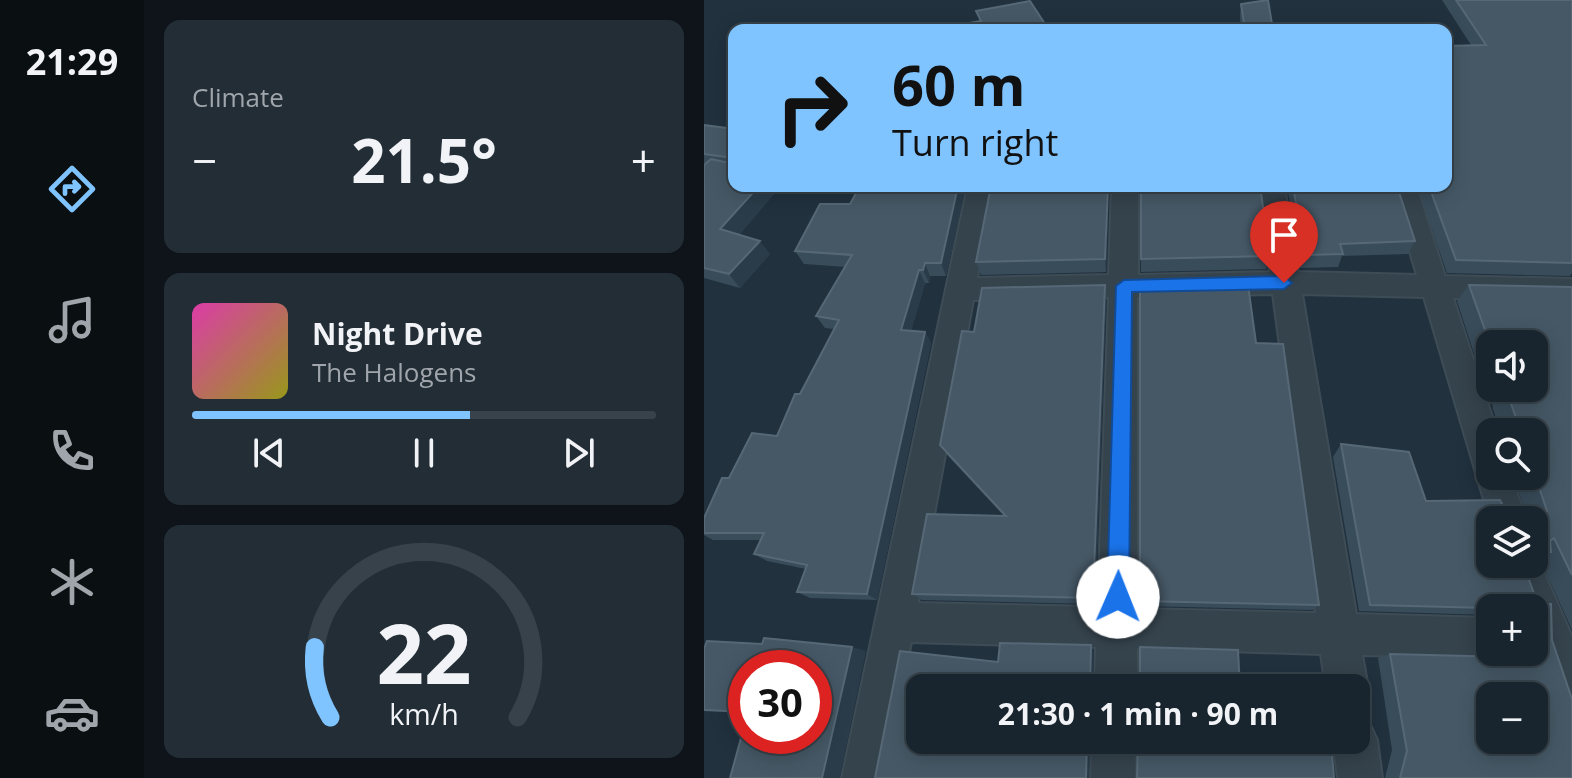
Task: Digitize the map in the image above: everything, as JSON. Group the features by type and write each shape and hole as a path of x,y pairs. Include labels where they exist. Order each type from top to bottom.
{"street":[{"path":"864,778 980,192"},
{"path":"1116,674 1125,192"},
{"path":"1272,192 1345,674"},
{"path":"1405,192 1476,418"},
{"path":"960,289 1284,283 1572,290"},
{"path":"1528,578 1553,640 1572,701"},
{"path":"895,622 1476,638"},
{"path":"1113,778 1114,754"},
{"path":"1357,754 1360,778"}],"building":[{"path":"1268,0 1272,24 1244,24 1241,4"},
{"path":"1456,0 1572,0 1572,263 1456,260 1431,192 1452,192 1452,46 1486,45"},
{"path":"1030,1 1045,24 963,24 981,21 976,11"},
{"path":"704,125 728,128 728,157 704,154"},
{"path":"711,159 728,163 728,192 754,192 720,229 760,241 729,274 704,268 704,165"},
{"path":"857,192 957,192 941,263 925,263 923,270 919,270 901,330 925,332 867,594 797,592 807,565 754,554 764,533 704,533 704,518 722,478 729,478 752,433 777,436 795,394 800,394 839,320 816,316 852,255 795,251 820,204 850,204"},
{"path":"990,192 1108,192 1105,259 976,262"},
{"path":"1141,192 1261,192 1270,256 1141,259"},
{"path":"1294,192 1399,192 1415,241 1340,244 1343,254 1305,255"},
{"path":"1105,285 1093,598 912,594 927,514 1006,516 940,445 962,331 974,332 982,288"},
{"path":"1248,285 1256,343 1283,344 1319,605 1140,601 1140,287"},
{"path":"1469,285 1572,287 1572,575 1554,538 1550,541 1551,552 1548,552 1548,506 1540,490 1548,490 1548,418 1516,418 1510,402 1548,402 1548,330 1485,330"},
{"path":"1341,444 1409,452 1426,501 1500,500 1503,506 1476,506 1476,578 1528,578 1534,594 1476,594 1476,608 1370,605"},
{"path":"1548,604 1551,604 1552,640 1572,699 1572,778 1400,778 1407,751 1390,654 1476,656 1476,666 1548,666"},
{"path":"764,638 852,647 832,734 832,650 728,650 728,711 704,710 704,649 707,641 762,644"},
{"path":"1000,643 1091,645 1090,674 906,674 906,754 1087,754 1086,778 875,778 900,651 998,662"},
{"path":"1140,647 1238,650 1239,674 1140,674"},
{"path":"737,754 827,754 822,778 730,778"},
{"path":"1138,754 1332,754 1334,778 1137,778"}],"route":[{"path":"1118,597 1124,286 1284,283"}]}
